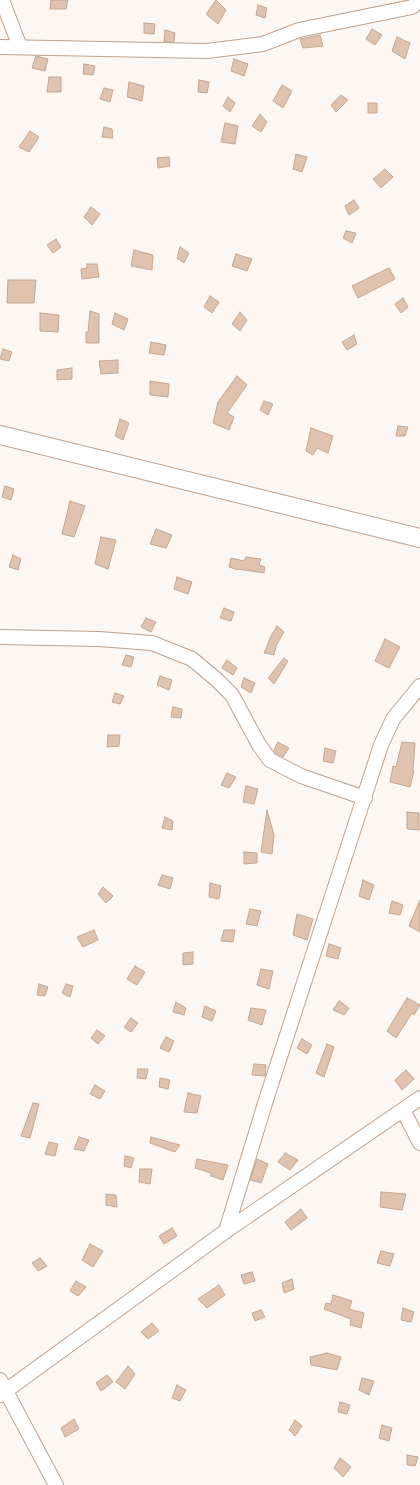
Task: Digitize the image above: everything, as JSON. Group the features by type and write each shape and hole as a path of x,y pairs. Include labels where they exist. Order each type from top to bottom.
{"main road":[{"path":"0,435 420,538"}],"street":[{"path":"2,0 20,47"},
{"path":"0,47 207,51 263,44 300,30 412,7 420,0"},
{"path":"0,636 99,638 152,643 192,659 232,695 259,746 270,760 301,776 365,798"},
{"path":"226,1231 268,1093 381,745 393,719 420,686"},
{"path":"56,1485 2,1388 226,1231 420,1098"},
{"path":"403,1110 420,1143"}],"building":[{"path":"51,0 68,0 66,9 50,9"},
{"path":"216,0 226,10 218,24 206,14"},
{"path":"258,5 267,8 265,18 256,15"},
{"path":"144,23 155,24 154,34 144,33"},
{"path":"372,29 382,35 375,45 366,39"},
{"path":"165,30 175,33 174,42 164,42"},
{"path":"320,35 323,46 303,48 300,39"},
{"path":"397,37 410,43 405,59 392,51"},
{"path":"36,56 48,59 45,71 32,68"},
{"path":"234,59 248,64 244,76 231,71"},
{"path":"84,64 95,66 93,75 83,74"},
{"path":"49,77 61,77 61,92 47,92"},
{"path":"199,80 209,82 207,93 198,92"},
{"path":"129,82 144,86 142,101 127,97"},
{"path":"282,85 292,91 283,108 273,101"},
{"path":"104,88 113,90 110,102 100,99"},
{"path":"341,95 348,100 336,112 331,105"},
{"path":"228,97 235,103 230,112 223,106"},
{"path":"368,103 377,103 377,113 368,113"},
{"path":"260,114 267,122 261,132 252,126"},
{"path":"225,123 238,126 235,144 221,142"},
{"path":"104,127 112,129 113,138 102,137"},
{"path":"30,131 39,137 29,152 19,147"},
{"path":"296,154 307,157 302,172 293,169"},
{"path":"169,157 170,166 158,168 157,158"},
{"path":"385,169 393,177 381,188 373,179"},
{"path":"354,200 359,208 349,215 345,206"},
{"path":"91,207 100,214 92,225 84,217"},
{"path":"346,231 356,233 352,243 343,238"},
{"path":"56,239 61,247 53,253 47,245"},
{"path":"180,247 189,253 184,263 177,258"},
{"path":"134,250 153,255 152,270 131,266"},
{"path":"236,254 252,259 247,271 232,266"},
{"path":"87,264 97,264 99,277 82,279 81,269 87,268"},
{"path":"389,268 395,279 358,298 352,286"},
{"path":"8,280 36,280 34,303 7,303"},
{"path":"210,296 219,302 212,313 204,307"},
{"path":"403,298 408,307 401,313 395,304"},
{"path":"90,311 99,314 99,343 86,343 86,332 88,332"},
{"path":"240,312 247,320 240,331 232,324"},
{"path":"40,313 59,315 58,332 40,331"},
{"path":"115,313 128,319 124,330 112,324"},
{"path":"354,335 357,344 347,350 342,342"},
{"path":"151,342 166,345 164,355 149,353"},
{"path":"3,349 12,352 9,361 0,359"},
{"path":"118,360 118,373 101,374 99,361"},
{"path":"72,368 72,379 57,380 57,370"},
{"path":"237,376 247,385 227,413 234,417 229,430 213,423 218,402"},
{"path":"150,381 169,384 168,397 150,395"},
{"path":"264,401 273,404 268,415 260,410"},
{"path":"120,419 129,423 123,440 115,436"},
{"path":"398,426 408,427 405,436 396,436"},
{"path":"311,428 333,436 328,453 317,448 313,455 306,451"},
{"path":"5,486 14,489 11,500 2,497"},
{"path":"70,501 85,506 74,537 62,534"},
{"path":"156,529 172,535 166,548 150,544"},
{"path":"101,537 116,540 108,569 95,564"},
{"path":"13,555 21,559 18,570 9,567"},
{"path":"246,557 261,559 259,565 265,567 264,573 238,570 229,567 231,558 244,561"},
{"path":"177,577 192,582 188,594 174,589"},
{"path":"224,608 234,612 231,621 220,618"},
{"path":"146,618 156,622 151,632 141,627"},
{"path":"277,626 284,632 276,646 274,655 264,653 271,636"},
{"path":"385,639 400,647 389,668 375,661"},
{"path":"126,655 134,657 131,667 122,665"},
{"path":"284,658 288,661 274,684 268,678"},
{"path":"227,660 237,668 233,675 222,668"},
{"path":"160,676 172,680 169,690 157,685"},
{"path":"244,678 255,683 251,693 241,687"},
{"path":"115,693 124,696 120,704 112,702"},
{"path":"173,707 182,709 181,718 171,717"},
{"path":"108,735 120,735 119,746 107,747"},
{"path":"278,742 289,748 283,757 274,750"},
{"path":"402,742 415,743 414,771 410,787 390,782 393,766 396,767"},
{"path":"325,748 336,751 333,763 323,761"},
{"path":"227,773 236,777 229,788 221,785"},
{"path":"246,786 258,789 254,804 243,802"},
{"path":"267,810 274,835 272,854 261,852"},
{"path":"407,812 419,813 419,830 407,829"},
{"path":"165,817 173,821 172,830 162,828"},
{"path":"244,852 257,853 257,863 244,864"},
{"path":"162,875 173,878 170,889 158,885"},
{"path":"363,880 374,885 369,900 359,896"},
{"path":"210,883 221,886 219,899 209,897"},
{"path":"103,887 113,896 106,903 98,894"},
{"path":"420,900 420,932 409,926"},
{"path":"392,901 403,905 400,915 389,913"},
{"path":"250,909 261,911 257,926 246,924"},
{"path":"297,914 313,919 307,940 293,935"},
{"path":"94,930 98,940 83,947 77,937"},
{"path":"224,930 235,930 233,942 221,941"},
{"path":"329,944 341,948 338,959 326,956"},
{"path":"193,952 193,964 183,965 183,953"},
{"path":"135,966 145,972 137,985 127,979"},
{"path":"261,969 273,971 269,989 257,985"},
{"path":"39,984 48,987 45,996 37,995"},
{"path":"66,984 73,986 70,997 62,993"},
{"path":"407,998 420,1005 414,1015 412,1013 396,1038 387,1031"},
{"path":"339,1001 349,1008 344,1015 333,1010"},
{"path":"176,1002 186,1008 184,1015 173,1012"},
{"path":"205,1006 216,1011 212,1021 202,1017"},
{"path":"251,1008 266,1010 262,1025 248,1020"},
{"path":"131,1018 138,1023 131,1032 124,1027"},
{"path":"97,1030 105,1036 98,1044 91,1038"},
{"path":"166,1037 174,1041 169,1052 160,1048"},
{"path":"302,1039 312,1045 307,1054 297,1048"},
{"path":"327,1044 334,1047 324,1077 316,1073"},
{"path":"254,1064 266,1065 265,1076 252,1075"},
{"path":"138,1069 148,1069 146,1079 137,1078"},
{"path":"406,1070 414,1079 402,1090 395,1080"},
{"path":"160,1078 170,1080 168,1089 159,1087"},
{"path":"95,1085 105,1091 100,1099 90,1094"},
{"path":"188,1093 201,1096 197,1113 184,1112"},
{"path":"33,1103 39,1104 30,1138 21,1136"},
{"path":"79,1137 89,1140 84,1151 74,1149"},
{"path":"151,1137 180,1145 175,1152 150,1143"},
{"path":"49,1142 58,1144 55,1156 45,1154"},
{"path":"285,1153 298,1160 290,1170 278,1162"},
{"path":"125,1156 134,1158 131,1168 124,1166"},
{"path":"197,1159 228,1165 223,1180 211,1176 211,1173 195,1168"},
{"path":"257,1159 268,1164 261,1183 250,1180"},
{"path":"140,1169 152,1169 150,1184 139,1182"},
{"path":"381,1192 406,1194 402,1210 380,1207"},
{"path":"106,1194 116,1195 117,1207 106,1205"},
{"path":"301,1209 307,1218 291,1230 285,1222"},
{"path":"172,1228 177,1236 164,1244 159,1236"},
{"path":"90,1244 103,1251 93,1267 82,1260"},
{"path":"381,1251 394,1254 390,1266 377,1263"},
{"path":"40,1258 47,1266 38,1271 32,1263"},
{"path":"252,1272 255,1281 244,1284 241,1275"},
{"path":"292,1279 294,1289 284,1293 282,1283"},
{"path":"76,1281 86,1287 78,1296 70,1291"},
{"path":"219,1285 225,1295 207,1308 198,1299"},
{"path":"333,1295 352,1301 349,1309 364,1313 361,1328 350,1325 351,1319 324,1309 326,1303 331,1304"},
{"path":"403,1308 414,1312 411,1322 401,1320"},
{"path":"261,1310 265,1317 255,1321 252,1313"},
{"path":"152,1323 159,1331 148,1339 141,1332"},
{"path":"327,1353 341,1357 337,1370 311,1365 310,1357"},
{"path":"128,1366 135,1374 125,1389 116,1382"},
{"path":"107,1375 113,1382 101,1391 96,1383"},
{"path":"362,1378 374,1381 369,1395 359,1390"},
{"path":"177,1385 186,1390 180,1401 172,1398"},
{"path":"340,1402 350,1405 347,1414 338,1412"},
{"path":"74,1419 79,1429 65,1437 61,1428"},
{"path":"295,1420 302,1426 295,1436 289,1430"},
{"path":"382,1425 392,1428 389,1441 379,1438"},
{"path":"407,1455 418,1457 415,1466 407,1465"},
{"path":"340,1458 351,1467 343,1477 334,1468"}]}
